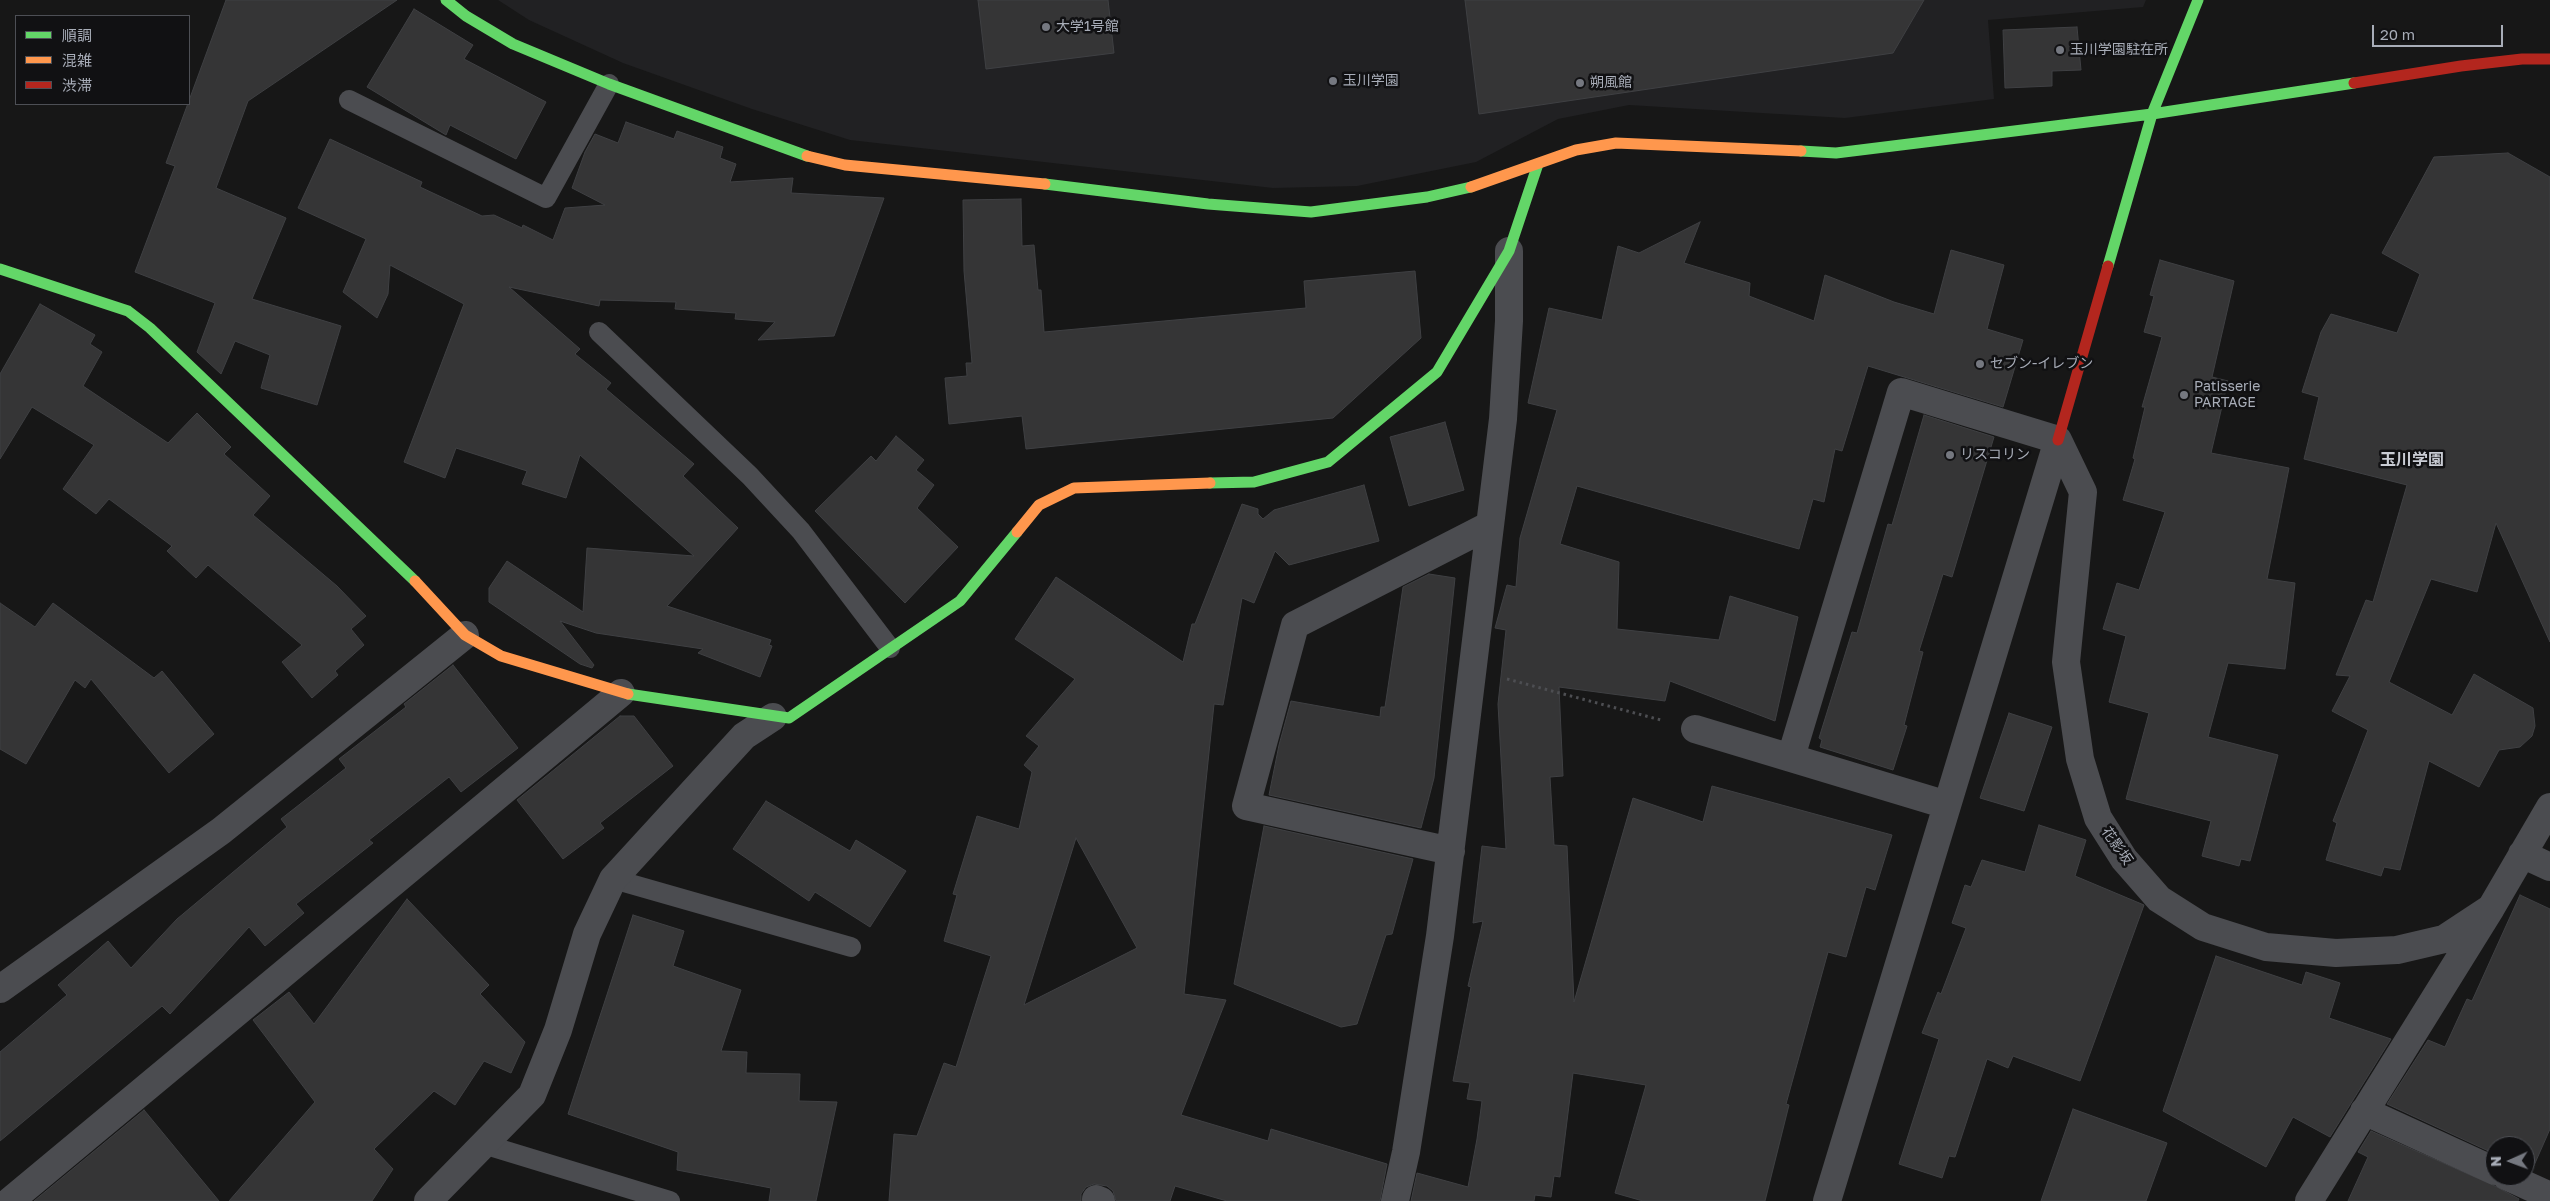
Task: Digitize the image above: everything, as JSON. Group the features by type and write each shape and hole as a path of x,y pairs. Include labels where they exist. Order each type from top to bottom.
{"street":[{"path":"446,0 466,16 513,44 609,84 794,153 845,165 1036,183 1208,204 1311,212 1427,197 1480,185 1576,150 1616,142 1836,153 2152,114 2461,66 2522,59 2550,59"},
{"path":"1827,1201 2058,440 2152,114 2198,0"},
{"path":"0,269 128,311 150,328 434,599 465,635 501,656 621,693 789,718 960,601 1040,505 1074,488 1254,482 1328,462 1437,372 1509,251 1538,164"},
{"path":"1395,1201 1411,1122 1440,936 1503,419 1510,322 1509,251"},
{"path":"1791,757 1901,392 2058,440"},
{"name":"花影坂","path":"2058,440 2083,492 2066,662 2080,759 2098,818 2124,859 2158,898 2202,927 2266,947 2336,952 2398,950 2444,939 2491,908"},
{"path":"1451,851 1246,806 1295,625 1490,526"},
{"path":"0,989 221,832 465,635"},
{"path":"10,1201 621,693"},
{"path":"428,1201 532,1095 558,1030 587,934 613,879 744,736 773,717"},
{"path":"1695,729 1947,805"},
{"path":"2309,1201 2491,908 2550,807"},
{"path":"2522,854 2550,867"},
{"path":"2364,1111 2485,1166"},
{"path":"2528,1186 2550,1196"}],"lane":[{"path":"349,100 546,198 609,84"},
{"path":"599,332 750,476 801,531 890,648"},
{"path":"613,879 851,947"},
{"path":"482,1144 670,1201"}],"path":[{"path":"1516,681 1695,729"}],"shaded area":[{"name":"玉川学園","path":"498,0 2146,0 2143,7 1988,20 1994,99 1845,118 1629,105 1558,119 1476,162 1357,186 1273,188 850,140 752,109 623,63 529,20"}],"building":[{"path":"226,0 397,0 248,101 216,188 286,218 252,299 341,326 317,405 261,388 270,355 235,341 221,374 197,352 215,303 135,272 175,166 166,163 187,105 190,105 190,98"},
{"name":"大学1号館","path":"978,0 1108,0 1114,53 986,69"},
{"name":"朔風館","path":"1465,0 1924,0 1893,53 1479,114"},
{"path":"414,9 473,45 464,59 546,102 516,159 450,125 446,135 367,87"},
{"path":"2077,27 2081,70 2052,71 2052,86 2005,88 2003,30"},
{"path":"626,122 674,139 677,131 723,147 720,158 736,164 730,182 793,178 791,193 884,198 834,336 758,340 775,322 735,319 736,313 675,309 676,302 600,300 599,306 509,287 580,349 575,354 611,383 606,389 694,464 683,476 738,528 667,606 771,640 769,645 772,646 760,677 698,653 703,649 596,633 560,621 594,665 592,668 580,664 489,602 489,588 507,561 583,612 587,548 694,556 580,455 566,498 522,484 527,471 456,448 445,478 404,462 464,304 390,265 388,294 377,318 343,292 366,239 298,208 330,139 422,182 420,187 482,216 494,215 522,228 523,225 553,240 565,208 605,205 572,188 585,152 595,134 618,143"},
{"path":"2508,153 2550,177 2550,642 2496,523 2477,592 2431,579 2389,682 2452,715 2474,674 2533,708 2535,726 2532,736 2520,747 2499,750 2479,787 2429,761 2400,870 2384,867 2381,876 2326,860 2337,823 2333,821 2368,730 2332,711 2350,676 2336,675 2366,600 2373,602 2407,485 2304,459 2319,397 2302,392 2321,332 2331,314 2397,333 2420,274 2382,253 2434,157"},
{"path":"1021,199 1022,246 1034,245 1038,290 1041,290 1044,332 1306,308 1304,281 1415,271 1421,338 1333,418 1026,449 1022,416 949,424 945,378 967,376 966,363 972,363 964,271 963,200"},
{"path":"1700,222 1684,263 1750,283 1749,296 1814,321 1825,275 1894,302 1934,314 1951,250 2004,265 1987,329 2023,340 2003,407 1868,366 1842,451 1835,449 1824,502 1813,499 1799,549 1577,486 1560,544 1619,562 1617,629 1719,640 1730,596 1798,617 1775,721 1670,681 1665,701 1559,687 1563,776 1550,777 1554,845 1567,846 1574,1002 1633,798 1703,822 1712,786 1892,835 1875,890 1866,887 1846,957 1828,952 1786,1104 1789,1105 1765,1201 1643,1201 1615,1193 1646,1085 1573,1073 1560,1177 1554,1176 1551,1197 1535,1195 1534,1201 1411,1201 1417,1173 1468,1187 1477,1139 1482,1101 1467,1099 1470,1083 1453,1081 1471,987 1468,986 1483,921 1473,923 1482,846 1506,849 1498,704 1506,630 1495,628 1507,585 1516,587 1520,538 1557,410 1528,403 1549,308 1602,320 1618,246 1639,253"},
{"path":"2160,260 2234,281 2212,377 2228,381 2211,453 2289,468 2267,579 2295,583 2285,669 2228,663 2208,737 2278,755 2250,861 2241,859 2239,866 2202,856 2211,821 2126,799 2149,713 2109,702 2126,636 2103,629 2117,583 2139,590 2165,512 2123,500 2135,459 2133,458 2145,407 2142,407 2162,337 2144,332 2154,296 2150,295"},
{"path":"40,304 95,335 90,344 102,352 83,386 168,443 197,413 231,447 224,454 270,496 253,515 337,586 366,616 351,629 364,645 335,671 338,675 312,698 282,662 302,645 208,565 196,578 167,551 172,546 109,499 96,514 63,489 94,445 32,407 0,459 0,374"},
{"path":"1924,415 1994,437 1952,577 1943,574 1919,651 1923,652 1904,725 1907,726 1893,770 1820,747 1822,740 1819,738 1852,632 1857,633 1888,524 1892,525"},
{"path":"1445,422 1464,490 1409,506 1390,437"},
{"path":"896,436 924,460 916,470 934,485 917,508 958,547 905,603 815,511 871,456 876,461"},
{"path":"1364,485 1379,541 1289,565 1275,551 1254,603 1242,598 1223,705 1214,704 1184,994 1226,1000 1181,1115 1268,1141 1271,1129 1387,1164 1380,1201 1227,1201 1175,1186 1170,1201 1116,1201 1113,1191 1107,1186 1094,1184 1086,1187 1081,1194 1081,1201 889,1201 894,1134 917,1136 944,1063 956,1067 991,956 944,941 957,895 953,894 977,816 1019,829 1032,772 1024,765 1039,746 1026,736 1075,679 1015,639 1056,577 1183,662 1192,624 1195,624 1242,504 1258,509 1258,514 1263,519 1274,510","holes":["1076,838 1137,948 1024,1005"]},
{"path":"1429,574 1455,578 1434,778 1421,828 1269,795 1279,745 1291,701 1380,717 1381,707 1385,707 1403,587"},
{"path":"0,603 35,627 53,603 154,678 162,671 214,734 169,773 91,679 85,688 75,680 26,764 0,749"},
{"path":"453,665 518,748 461,792 449,777 369,840 373,843 296,904 304,913 265,946 249,927 170,1014 162,1006 0,1141 0,1052 67,995 58,985 108,941 131,968 177,919 287,827 281,819 346,768 339,759 406,707 404,704"},
{"path":"2009,713 2052,727 2024,811 1980,798"},
{"path":"620,716 634,716 673,766 600,823 604,828 563,859 517,800"},
{"path":"766,801 850,851 856,840 906,871 870,927 815,892 809,901 733,849"},
{"path":"2039,825 2086,840 2075,876 2144,905 2080,1081 2013,1056 2008,1068 1987,1059 1955,1157 1949,1156 1942,1178 1899,1164 1939,1039 1922,1033 1938,992 1941,994 1966,928 1952,923 1965,885 1971,887 1982,860 2025,872"},
{"path":"1264,826 1413,859 1392,934 1386,935 1357,1024 1341,1027 1234,984"},
{"path":"2520,895 2550,909 2550,1129 2535,1163 2535,1136 2485,1136 2485,1149 2387,1104 2428,1040 2445,1047 2467,999 2472,1001"},
{"path":"407,899 489,985 480,994 525,1042 511,1073 484,1061 455,1105 434,1091 374,1149 393,1169 372,1201 229,1201 315,1102 253,1020 289,992 314,1024"},
{"path":"633,915 684,931 673,966 741,990 721,1051 747,1052 746,1073 800,1074 799,1101 837,1102 816,1201 769,1201 771,1188 677,1170 678,1152 568,1114"},
{"path":"2216,956 2302,985 2306,972 2340,983 2329,1018 2391,1039 2330,1137 2293,1117 2266,1167 2163,1111"},
{"path":"2073,1109 2167,1143 2146,1201 2041,1201"},
{"path":"144,1110 219,1201 34,1201"},
{"path":"2371,1131 2485,1182 2485,1186 2495,1186 2519,1199 2518,1201 2348,1201 2368,1157 2358,1152"}],"traffic: fast":[{"path":"446,0 466,16 513,44 609,84 807,156"},
{"path":"2108,266 2152,114 2198,0"},
{"path":"1801,151 1836,153 2152,114 2354,83"},
{"path":"1210,483 1254,482 1328,462 1437,372 1509,251 1538,164"},
{"path":"1045,184 1208,204 1311,212 1427,197 1471,187"},
{"path":"0,269 128,311 150,328 415,581"},
{"path":"628,694 789,718 960,601 1017,532"}],"traffic: slow":[{"path":"1471,187 1576,150 1616,143 1801,151"},
{"path":"807,156 845,165 1045,184"},
{"path":"1017,532 1039,505 1074,488 1210,483"},
{"path":"415,581 465,635 501,656 628,694"}],"traffic: jam":[{"path":"2354,83 2461,66 2522,59 2550,59"},
{"path":"2058,440 2108,266"}],"place":[{"name":"大学1号館","path":"1046,27"},
{"name":"玉川学園駐在所","path":"2060,50"},
{"name":"玉川学園","path":"1333,81"},
{"name":"朔風館","path":"1580,83"},
{"name":"セブン-イレブン","path":"1980,364"},
{"name":"Patisserie PARTAGE","path":"2184,395"},
{"name":"リスコリン","path":"1950,455"}],"district":[{"name":"玉川学園","path":"2412,460"}]}
